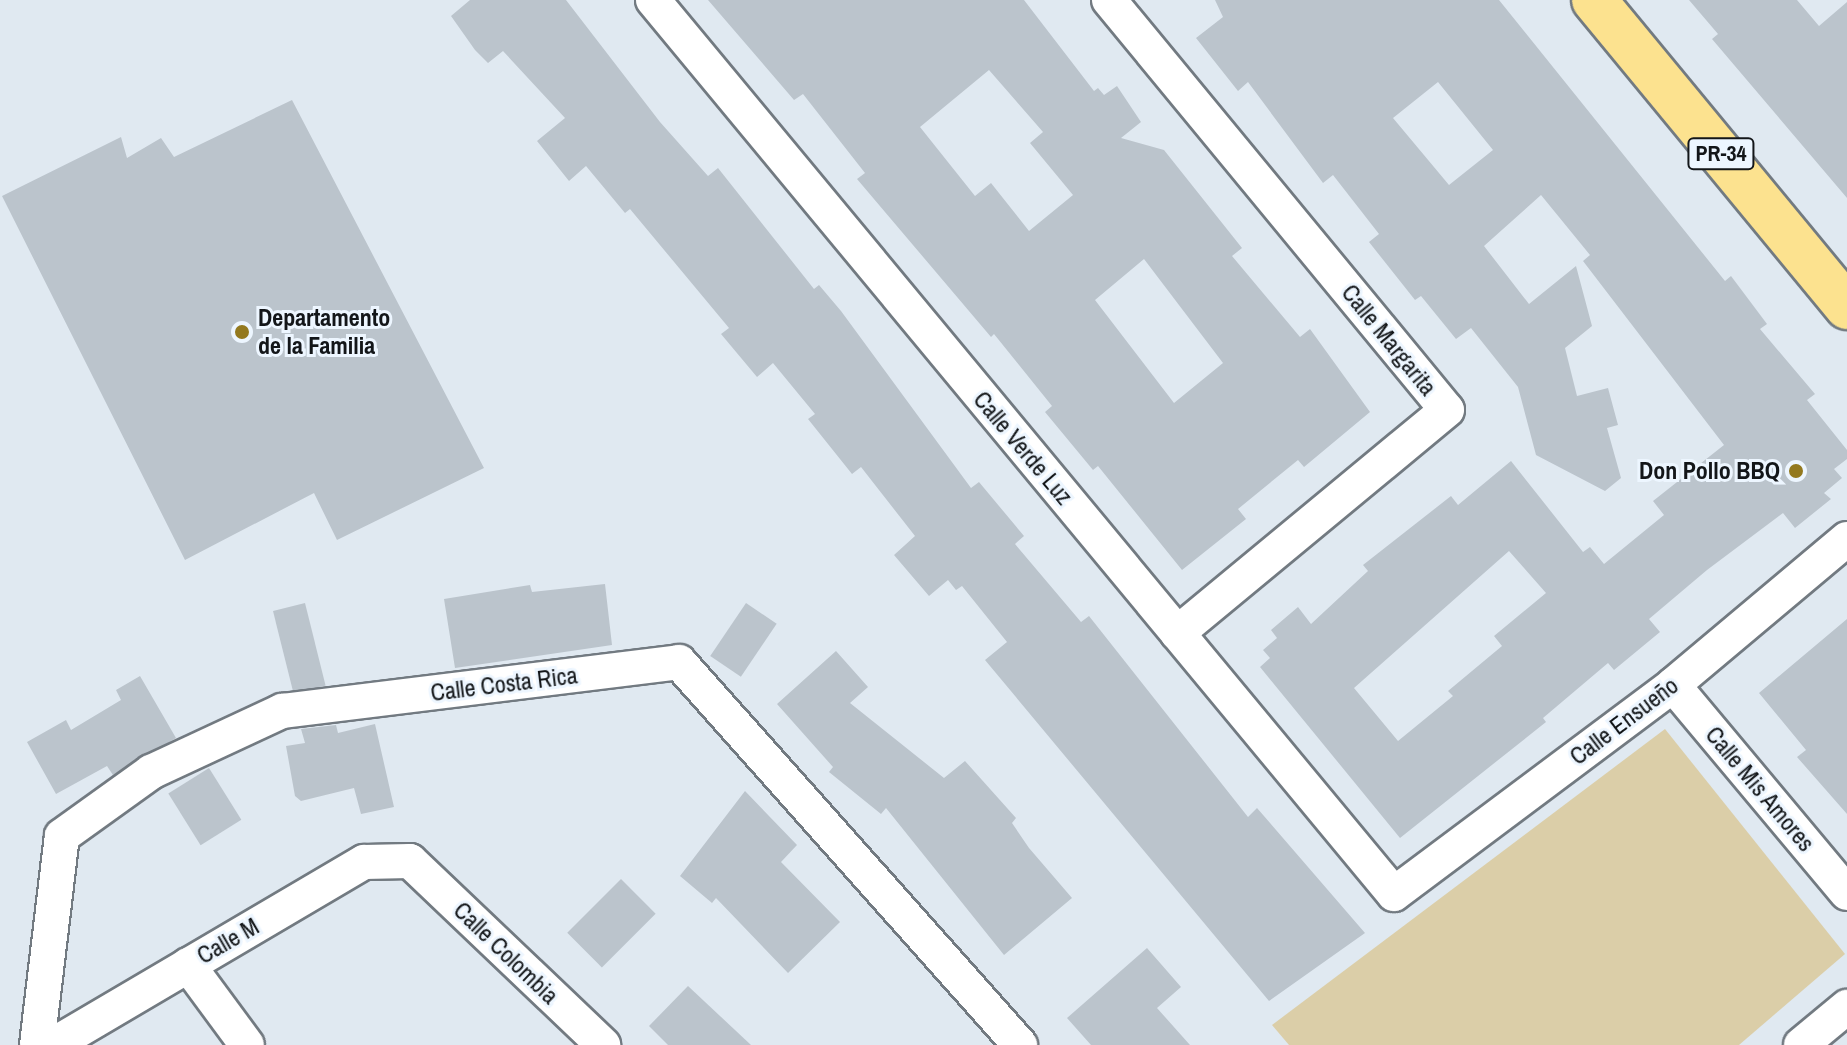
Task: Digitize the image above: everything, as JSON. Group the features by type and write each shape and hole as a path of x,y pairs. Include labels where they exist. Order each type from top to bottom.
{"main road":[{"name":"PR-34","path":"1594,0 1847,307"}],"street":[{"name":"Calle Verde Luz","path":"653,0 1394,894"},
{"name":"Calle Margarita","path":"1109,0 1447,410 1177,633"},
{"name":"Calle Ensueño","path":"1394,894 1673,685 1847,539"},
{"name":"Calle Costa Rica","path":"37,1045 62,836 151,772 282,711 679,662 1020,1045"},
{"name":"Calle Mis Amores","path":"1673,685 1847,893"},
{"name":"Calle M","path":"53,1045 364,862 410,861"},
{"name":"Calle Colombia","path":"410,861 603,1045"},
{"path":"188,965 247,1045"},
{"path":"1801,1045 1847,1007"}],"shaded area":[{"path":"1665,729 1845,954 1739,1045 1289,1045 1272,1025"}],"building":[{"path":"470,0 566,0 660,122 708,176 718,168 814,289 819,285 841,311 971,488 979,482 1024,536 1015,544 1081,622 1089,616 1248,817 1257,808 1365,933 1269,1001 985,660 1007,642 962,586 956,590 948,580 929,596 894,555 915,536 861,467 852,474 808,419 815,414 773,363 757,377 721,334 729,328 630,209 625,213 586,166 569,181 537,141 565,118 503,51 488,63 475,50 451,16"},
{"path":"708,0 1024,0 1094,91 1098,88 1104,95 1117,86 1141,122 1121,138 1164,150 1242,248 1232,256 1300,337 1310,329 1370,412 1304,467 1298,460 1238,509 1246,519 1182,570 1098,466 1093,470 1045,412 1052,406 994,334 991,337 857,179 865,173 803,94 794,100","holes":["989,70 1043,132 1030,143 1073,195 1029,231 991,183 975,196 920,127","1144,259 1223,363 1174,403 1095,300"]},
{"path":"1215,0 1499,0 1725,281 1731,276 1767,324 1760,329 1815,394 1807,400 1847,450 1847,459 1834,469 1842,478 1824,493 1831,499 1795,528 1783,513 1707,570 1649,619 1660,632 1614,670 1608,663 1543,718 1546,722 1400,838 1260,667 1270,658 1263,650 1277,638 1271,630 1298,607 1311,624 1368,571 1363,565 1451,496 1458,505 1511,461 1583,552 1590,547 1604,564 1664,515 1653,501 1724,445 1583,261 1590,255 1541,195 1484,246 1529,304 1576,266 1592,326 1565,348 1577,396 1608,388 1618,425 1607,428 1621,478 1605,491 1536,455 1518,387 1471,328 1456,339 1421,296 1415,300 1369,242 1379,234 1333,175 1323,183 1248,82 1238,91 1196,38 1223,17","holes":["1438,82 1493,150 1449,185 1393,118","1509,551 1546,593 1494,636 1502,646 1448,691 1453,696 1398,741 1354,688"]},
{"path":"1689,0 1797,0 1819,26 1847,2 1847,198 1712,39 1718,34"},
{"name":"Departamento de la Familia","path":"292,100 484,468 337,540 314,493 185,560 2,196 121,137 127,158 161,138 174,157"},
{"path":"605,584 612,645 455,668 444,599 530,585 532,592"},
{"path":"305,603 326,685 294,693 273,611"},
{"path":"746,603 777,624 741,677 710,656"},
{"path":"1847,619 1847,814 1797,757 1806,750 1759,693"},
{"path":"836,651 868,687 850,703 944,778 965,761 1016,818 1012,823 1029,848 1072,898 1004,955 886,808 881,814 829,772 833,767 777,704"},
{"path":"140,676 176,738 113,775 107,766 56,794 27,742 66,720 71,730 121,700 116,690"},
{"path":"375,724 394,807 361,814 354,788 301,801 295,796 286,746 305,743 301,729 336,725 338,733"},
{"path":"209,768 241,820 201,845 168,793"},
{"path":"745,791 797,845 781,862 840,922 788,973 716,898 712,903 680,876"},
{"path":"621,879 656,914 602,967 567,933"},
{"path":"1147,948 1181,987 1157,1008 1190,1045 1091,1045 1067,1018"},
{"path":"688,986 751,1045 668,1045 649,1026"}],"place":[{"name":"Departamento de la Familia","path":"242,332"},
{"name":"Don Pollo BBQ","path":"1796,471"}]}
